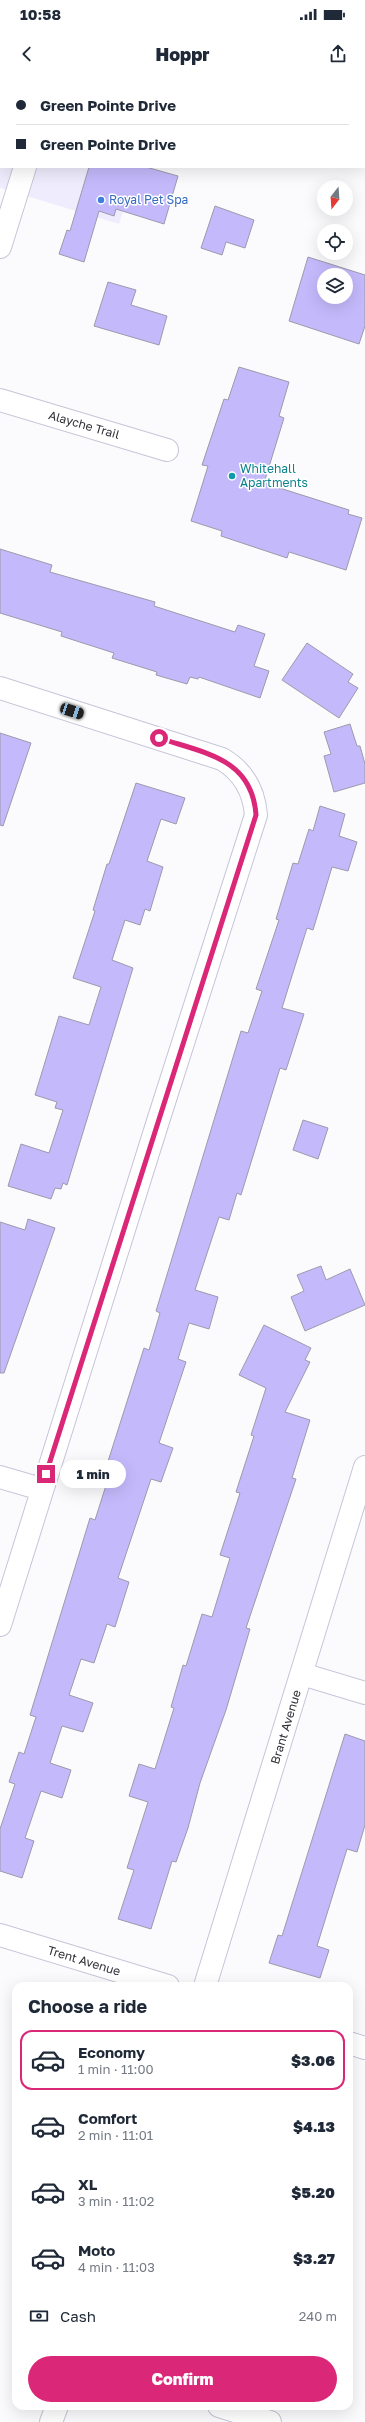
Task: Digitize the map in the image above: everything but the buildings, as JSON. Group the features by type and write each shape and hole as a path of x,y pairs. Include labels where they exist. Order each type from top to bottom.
{"street":[{"path":"0,247 25,168"},
{"name":"Alayche Trail","path":"0,400 167,450"},
{"path":"0,688 222,759 231,764 245,778 253,796 256,815 41,1489 0,1625"},
{"name":"Brant Avenue","path":"206,1982 365,1467"},
{"path":"0,1477 41,1489"},
{"path":"302,1674 365,1693"},
{"name":"Trent Avenue","path":"0,1935 155,1982"},
{"path":"353,2044 365,2048"},
{"path":"51,2422 56,2410"},
{"path":"232,2410 270,2422"}],"shaded area":[{"path":"0,168 137,168 119,224 0,188"}],"place":[{"name":"Royal Pet Spa","path":"101,200"},
{"name":"Whitehall Apartments","path":"232,476"}],"route":[{"path":"46,1474 256,815 256,806 250,787 245,778 231,764 213,755 159,738"}]}
